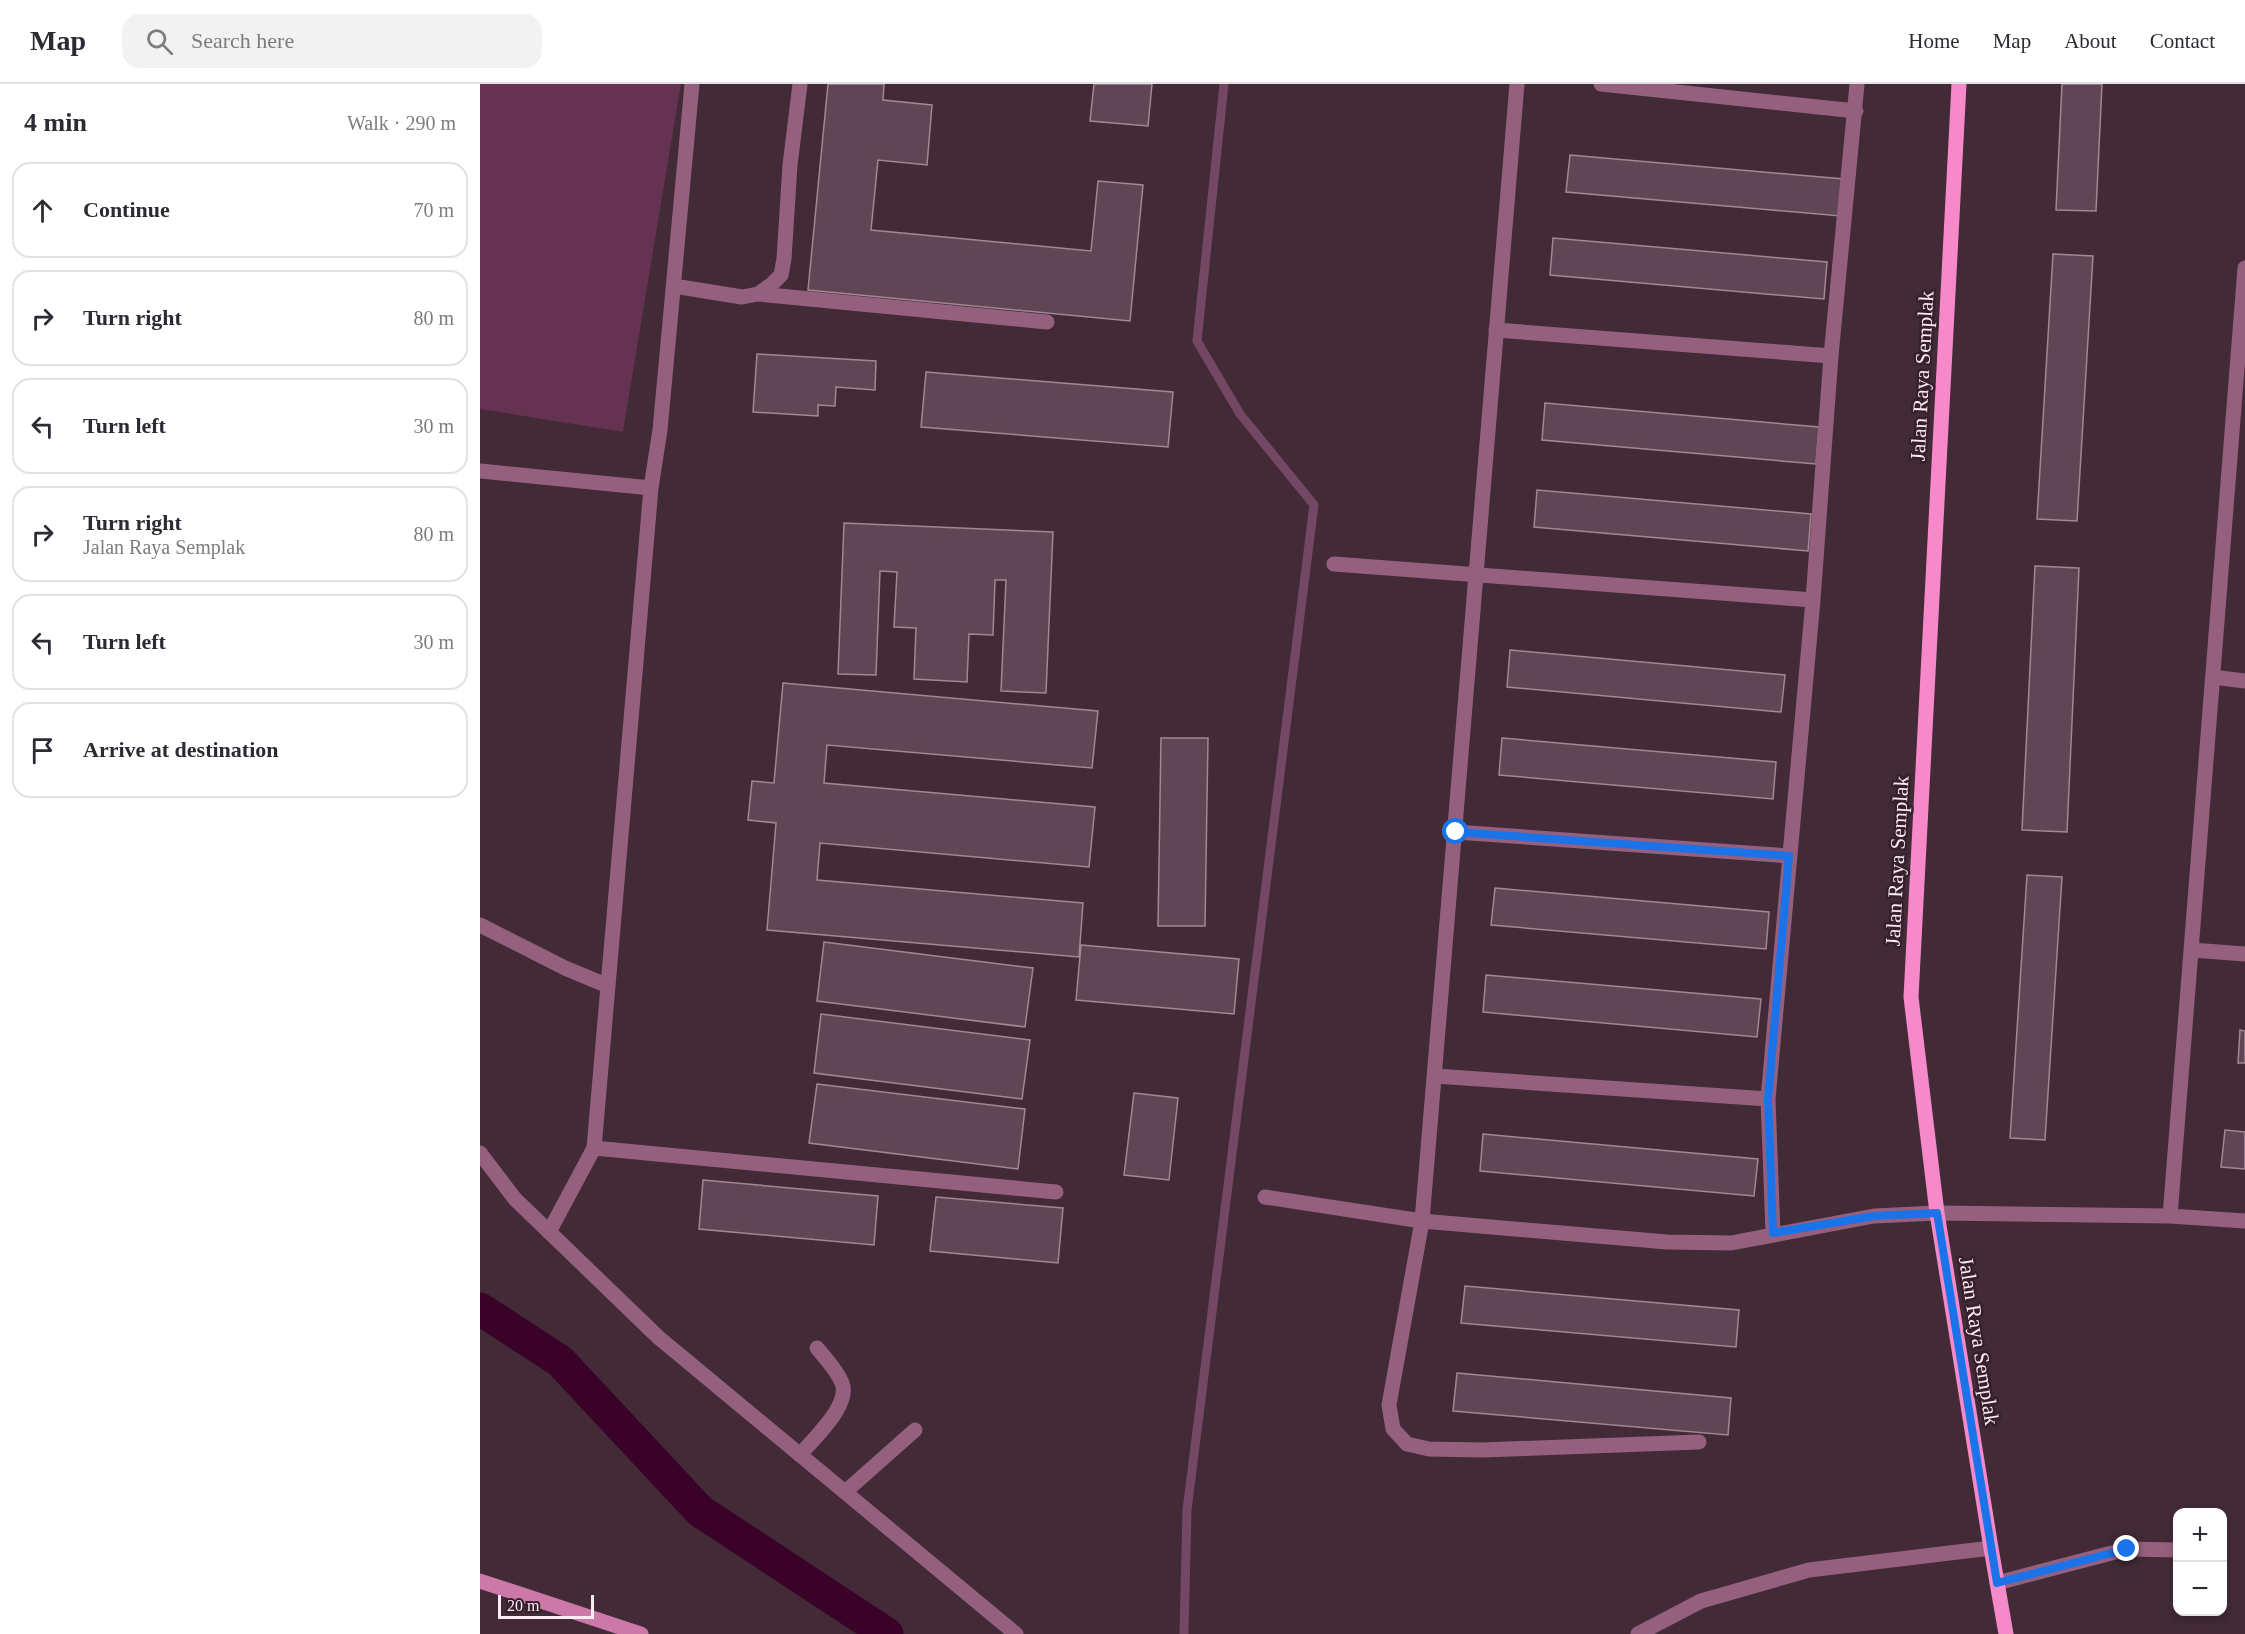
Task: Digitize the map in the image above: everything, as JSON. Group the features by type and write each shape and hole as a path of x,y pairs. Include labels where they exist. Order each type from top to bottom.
{"main road":[{"name":"Jalan Raya Semplak","path":"1959,84 1911,997 1937,1213 2006,1634"},
{"path":"480,1581 641,1634"}],"street":[{"path":"549,1232 594,1148 651,488 660,430 692,84"},
{"path":"758,294 772,285 781,275 790,165 800,84"},
{"path":"1517,84 1422,1221 1389,1405 1393,1429 1407,1444 1429,1449 1482,1450 1699,1442"},
{"path":"1601,84 1856,111"},
{"path":"1773,1233 1768,1099 1813,600 1830,356 1857,84"},
{"path":"2170,1216 2213,677 2239,418 2245,268"},
{"path":"674,286 742,297 758,294 1047,322"},
{"path":"1497,330 1830,356"},
{"path":"480,471 651,488"},
{"path":"1334,564 1813,600"},
{"path":"2213,677 2245,681"},
{"path":"1456,832 1789,856"},
{"path":"480,925 565,968 608,986"},
{"path":"2192,950 2245,954"},
{"path":"1435,1076 1768,1099"},
{"path":"594,1148 1056,1192"},
{"path":"480,1153 514,1199 658,1337 1016,1634"},
{"path":"1265,1197 1422,1221 1667,1242 1731,1243 1773,1233 1874,1216 1937,1213 2170,1216 2245,1221"},
{"path":"800,1455 839,1409 843,1397 843,1385 817,1348"},
{"path":"845,1492 915,1430"},
{"path":"1638,1634 1701,1601 1809,1570 1991,1548"},
{"path":"1997,1583 2127,1549 2173,1550"}],"shaded area":[{"path":"480,84 681,84 623,432 480,409"}],"building":[{"path":"828,84 884,84 883,100 932,105 927,165 878,160 871,230 1091,251 1098,181 1143,185 1130,321 808,290"},
{"path":"1094,84 1152,84 1148,126 1090,121"},
{"path":"2062,84 2102,84 2096,211 2056,210"},
{"path":"1570,155 1844,179 1841,216 1566,192"},
{"path":"1553,238 1827,262 1824,299 1550,275"},
{"path":"2053,254 2093,256 2077,521 2037,519"},
{"path":"757,354 876,361 875,390 836,387 835,406 818,405 818,416 753,412"},
{"path":"926,372 1173,392 1168,447 921,427"},
{"path":"1545,403 1819,427 1816,464 1542,440"},
{"path":"1537,490 1811,514 1808,551 1534,527"},
{"path":"844,523 1053,532 1046,693 1001,691 1006,580 995,580 993,635 969,634 967,682 914,679 916,628 894,627 897,572 880,571 876,675 838,674"},
{"path":"2035,566 2079,568 2067,832 2022,830"},
{"path":"1510,650 1785,675 1781,712 1507,687"},
{"path":"783,683 1098,711 1092,768 827,745 824,783 1095,807 1089,867 820,843 817,880 1083,903 1079,957 767,930 776,823 748,820 752,781 774,783"},
{"path":"1161,738 1208,738 1205,926 1158,926"},
{"path":"1502,738 1776,762 1773,799 1499,775"},
{"path":"2027,875 2062,877 2045,1140 2010,1138"},
{"path":"1495,888 1769,912 1766,949 1491,925"},
{"path":"824,942 1033,968 1025,1027 817,1001"},
{"path":"1081,945 1239,959 1234,1014 1076,1000"},
{"path":"1486,975 1761,999 1757,1037 1483,1012"},
{"path":"821,1014 1030,1040 1022,1099 814,1073"},
{"path":"2240,1030 2245,1031 2245,1063 2238,1063"},
{"path":"817,1084 1025,1109 1018,1169 809,1143"},
{"path":"1134,1093 1178,1098 1169,1180 1124,1175"},
{"path":"2225,1130 2245,1132 2245,1169 2221,1167"},
{"path":"1483,1134 1758,1159 1754,1196 1480,1171"},
{"path":"703,1180 878,1196 874,1245 699,1229"},
{"path":"936,1197 1063,1208 1058,1263 930,1251"},
{"path":"1465,1286 1739,1310 1736,1347 1461,1323"},
{"path":"1457,1373 1731,1398 1728,1435 1453,1411"}],"waterway":[{"path":"1184,1634 1187,1510 1314,505 1240,414 1197,341 1224,84"},
{"path":"480,1309 560,1361 700,1511 887,1634"}],"route":[{"path":"1456,832 1789,856 1768,1099 1773,1233 1874,1216 1937,1213 1997,1583 2127,1549"}]}
